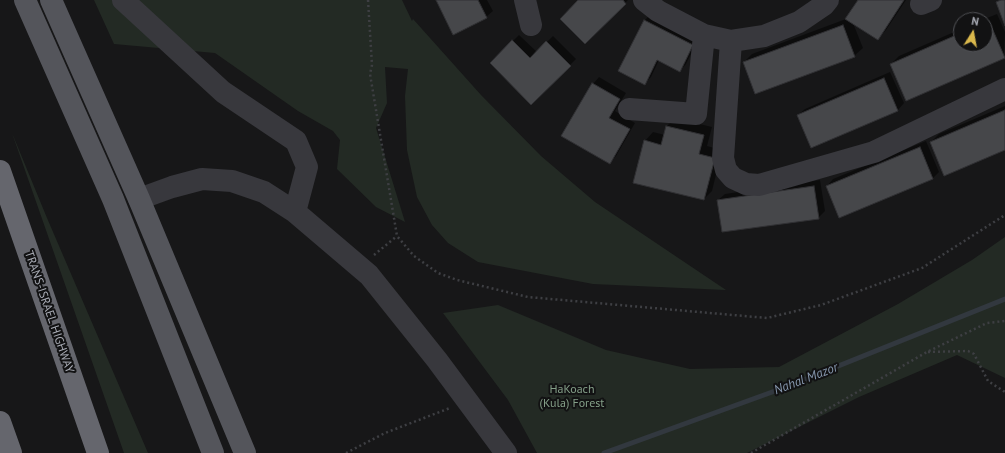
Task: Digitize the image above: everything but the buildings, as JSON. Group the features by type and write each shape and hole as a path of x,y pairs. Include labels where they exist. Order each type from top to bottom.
{"highway":[{"name":"TRANS-ISRAEL HIGHWAY","path":"0,171 98,453"},
{"path":"0,422 11,453"}],"main road":[{"path":"25,0 113,199 213,453"},
{"path":"51,0 139,199 245,453"}],"street":[{"path":"123,0 223,92 296,141 307,167 295,212"},
{"path":"525,0 531,25"},
{"path":"644,0 658,11 704,35 731,41 764,36 799,22 824,5 828,0"},
{"path":"629,109 696,114 704,35"},
{"path":"731,41 723,158 726,170 733,178 746,184 759,185 874,152 1005,89"},
{"path":"139,199 172,187 202,179 232,181 264,192 295,212 369,275 506,453"}],"path":[{"path":"368,0 372,65 370,74 397,236 414,256 438,273 457,280 528,298 766,318 821,305 922,268 1005,215"},
{"path":"369,275 371,258 397,236"},
{"path":"751,453 927,352 987,323 1005,321"},
{"path":"927,352 968,351 974,354 988,380 1005,392"},
{"path":"346,453 385,433 467,401"}],"green space":[{"path":"94,0 402,0 412,21 413,19 481,95 541,156 595,202 726,290 593,284 478,262 448,243 432,225 417,197 407,150 405,96 408,69 385,67 387,103 376,128 405,222 376,207 337,169 340,140 333,131 298,111 215,53 114,44"},
{"path":"12,133 47,218 148,453 124,453"},
{"name":"HaKoach (Kula) Forest","path":"1005,237 1005,378 957,355 859,397 747,453 537,453 508,400 443,313 498,305 606,350 690,369 779,367 898,304 972,260"}],"waterway":[{"name":"Nahal Mazor","path":"604,453 786,387 1005,299"}]}
